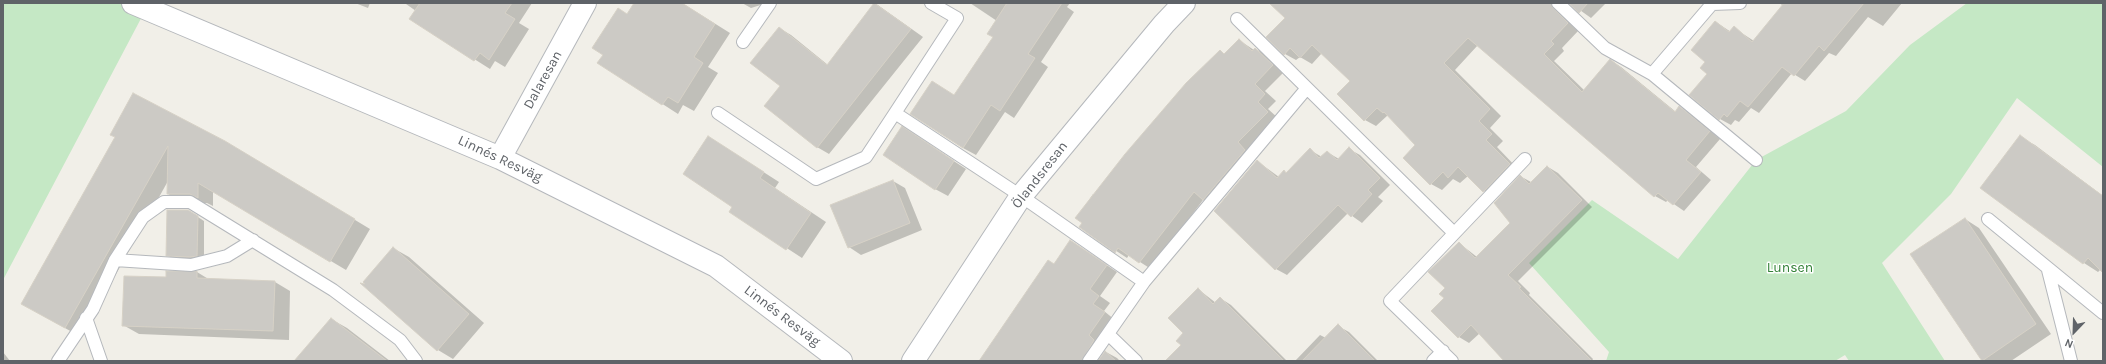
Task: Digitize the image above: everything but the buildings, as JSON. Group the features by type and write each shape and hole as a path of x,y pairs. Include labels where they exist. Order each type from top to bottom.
{"street":[{"name":"Linnés Resväg","path":"133,3 500,158 716,266 841,361"},
{"name":"Dalaresan","path":"500,158 585,3"},
{"name":"Ölandsresan","path":"913,361 1021,196 1164,24 1184,3"}],"lane":[{"path":"742,42 770,3"},
{"path":"718,113 816,179 866,157 957,18 931,3"},
{"path":"1558,3 1605,48 1652,74 1756,160"},
{"path":"1652,74 1712,4 1740,3"},
{"path":"1237,19 1454,233"},
{"path":"1089,361 1144,282 1306,88"},
{"path":"895,113 1021,196 1144,282"},
{"path":"1452,361 1390,301 1525,159"},
{"path":"58,361 86,318 115,260 143,217 164,202 190,202 339,294 400,340 416,361"},
{"path":"1988,219 2048,270 2083,295 2103,313"},
{"path":"115,260 191,265 227,256 253,240"},
{"path":"2048,270 2071,361"},
{"path":"86,318 101,361"},
{"path":"1108,334 1136,361"},
{"path":"1433,361 1443,352"}],"green space":[{"path":"3,3 133,3 146,9 3,280"},
{"name":"Lunsen","path":"1967,3 2103,3 2103,167 2017,98 1951,194 1882,263 1945,361 1849,361 1845,355 1835,361 1606,361 1609,352 1529,263 1592,200 1678,259 1756,160 1846,111 1910,45"}]}
